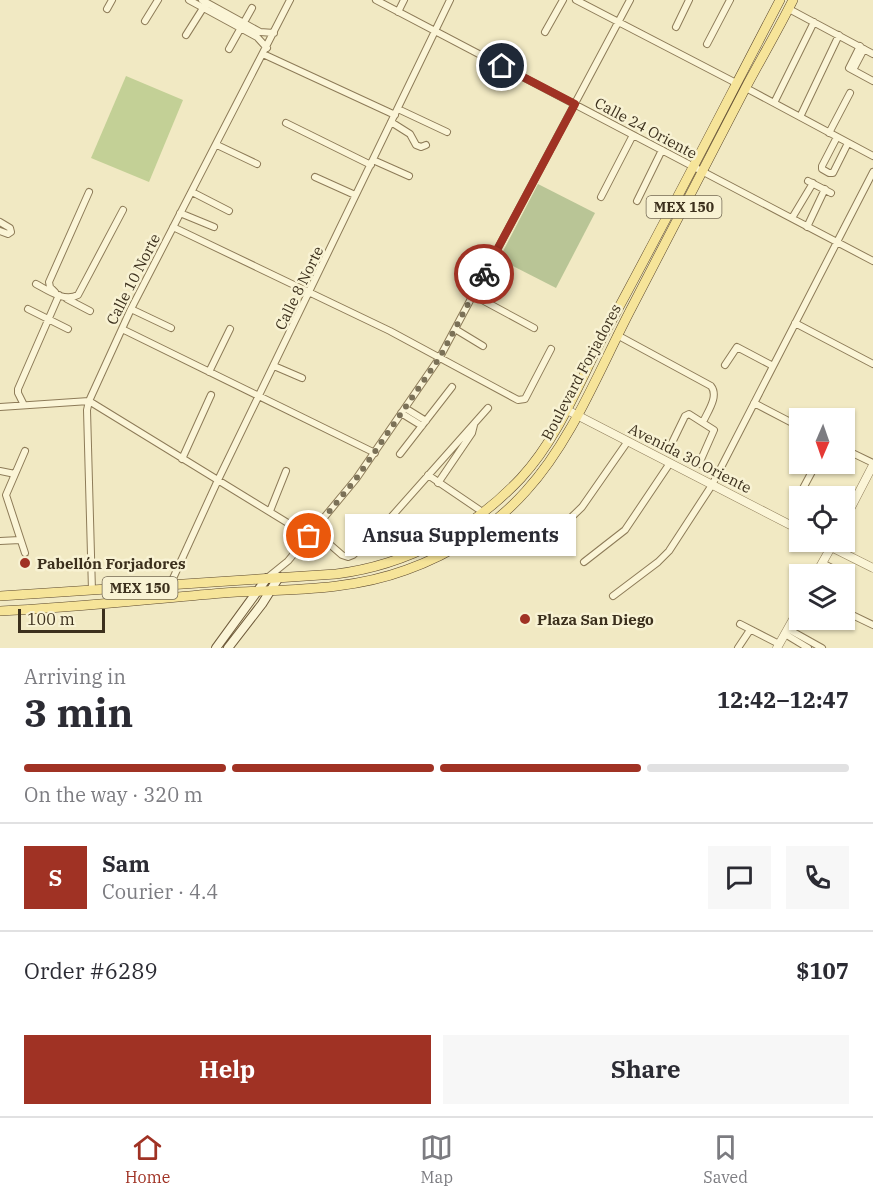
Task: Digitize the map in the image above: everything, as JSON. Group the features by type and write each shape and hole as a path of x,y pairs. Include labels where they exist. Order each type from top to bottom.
{"main road":[{"name":"Boulevard Forjadores","path":"258,592 321,589 366,582 404,571 458,546 483,529 526,492 557,451 618,335 699,169 736,83 776,1"},
{"name":"Boulevard Forjadores","path":"279,577 336,574 364,570 399,560 453,534 484,513 522,477 548,443 567,410 588,364 746,88 791,4"},
{"name":"MEX 150","path":"0,596 279,577"},
{"path":"228,648 279,577"},
{"path":"216,648 267,578"},
{"name":"MEX 150","path":"4,611 258,592"},
{"path":"4,611 20,602 24,595"}],"street":[{"path":"106,9 112,0"},
{"path":"145,21 158,0"},
{"path":"189,0 205,2 242,26 257,37 265,51 396,112 447,132"},
{"name":"Calle 10 Norte","path":"92,591 87,410 89,401 131,309 291,0"},
{"name":"Calle 24 Oriente","path":"376,0 873,261"},
{"path":"398,12 404,0"},
{"name":"Calle 8 Norte","path":"169,586 450,0"},
{"path":"545,32 563,0"},
{"path":"576,0 736,83"},
{"path":"279,577 288,561 356,479 440,357 630,0"},
{"path":"676,27 690,0"},
{"path":"707,44 730,0"},
{"path":"186,35 205,2"},
{"path":"791,4 814,22 873,54"},
{"path":"229,49 252,8"},
{"path":"774,103 814,22"},
{"path":"242,26 260,32 274,33"},
{"path":"800,117 839,36"},
{"path":"862,47 849,68 873,81"},
{"path":"746,88 873,156"},
{"path":"829,133 850,93"},
{"path":"391,122 410,134 416,145 422,147 426,145"},
{"path":"286,123 372,163 409,176"},
{"path":"601,197 633,135"},
{"path":"837,137 822,169 832,174 848,143"},
{"path":"217,145 257,164"},
{"path":"637,201 662,150"},
{"path":"613,596 669,551 712,485 873,172"},
{"path":"315,177 356,195"},
{"path":"792,218 810,182 828,191 807,227"},
{"path":"88,192 49,282 50,287 61,296 78,295 123,210"},
{"path":"192,192 229,211"},
{"path":"180,213 214,228"},
{"path":"0,222 10,228 11,232 8,234 0,231"},
{"path":"173,227 440,357 522,401 551,349"},
{"path":"36,284 90,311"},
{"path":"24,405 18,389 61,296"},
{"path":"473,296 534,328"},
{"path":"28,309 68,329"},
{"path":"131,309 171,328"},
{"path":"795,324 873,364"},
{"path":"122,329 375,453"},
{"path":"209,372 230,329"},
{"path":"455,329 483,346"},
{"path":"618,335 711,386 715,396 703,422"},
{"path":"725,366 737,346 773,366"},
{"path":"274,366 302,378"},
{"path":"400,454 452,387"},
{"path":"182,459 211,395"},
{"path":"0,407 89,401 309,536"},
{"path":"754,403 789,421"},
{"path":"327,542 342,555 348,557 353,555 377,533 488,408"},
{"path":"403,410 424,423"},
{"name":"Avenida 30 Oriente","path":"567,410 789,524"},
{"path":"669,449 686,414 703,422 714,429 699,464"},
{"path":"438,483 472,433 475,424"},
{"path":"557,531 582,507 628,441"},
{"path":"454,444 460,450"},
{"path":"25,451 6,495 25,553"},
{"path":"855,455 873,464 855,499"},
{"path":"584,562 625,530 670,463"},
{"path":"0,471 15,474"},
{"path":"270,511 286,471"},
{"path":"428,475 484,513"},
{"path":"0,541 21,540"},
{"path":"822,563 828,552"},
{"path":"846,552 873,568"},
{"path":"267,578 288,561"},
{"path":"855,617 873,626"},
{"path":"740,624 778,646 789,627"},
{"path":"738,648 750,630"},
{"path":"786,632 808,648"},
{"path":"786,632 822,648"}],"green space":[{"path":"126,76 183,100 149,182 91,158"},
{"path":"538,184 595,213 556,288 499,259"}],"way so far":[{"path":"309,536 356,479 440,357 484,274"}],"place":[{"name":"Ansua Supplements","path":"309,536"},
{"name":"Pabellón Forjadores","path":"25,563"},
{"name":"Plaza San Diego","path":"525,619"}],"route":[{"path":"484,274 575,104 502,66"}]}
